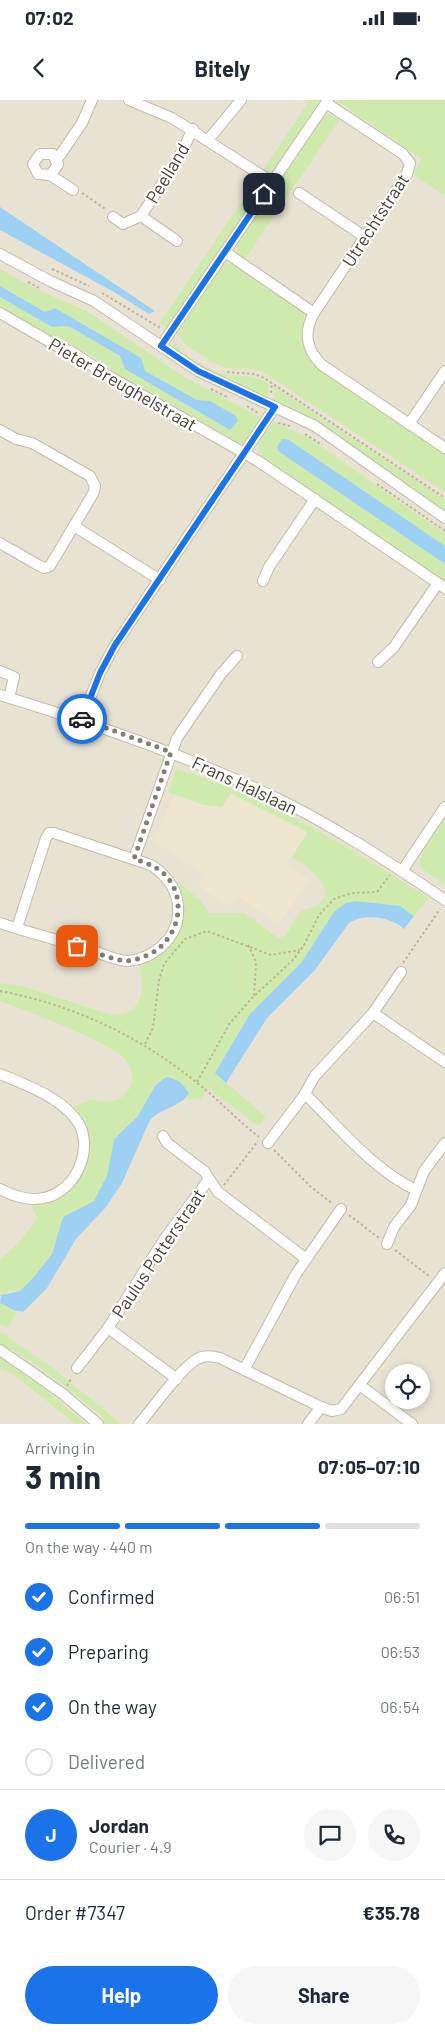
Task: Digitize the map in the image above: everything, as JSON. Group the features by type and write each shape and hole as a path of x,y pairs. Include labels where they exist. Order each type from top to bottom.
{"street":[{"path":"56,161 82,123 92,100"},
{"name":"Peelland","path":"129,100 165,113 272,182"},
{"name":"Peelland","path":"208,140 240,100"},
{"path":"161,346 327,101"},
{"name":"Utrechtstraat","path":"327,101 403,154 410,163 407,174 314,313 307,326 307,342 312,355 322,365 445,448"},
{"name":"Peelland","path":"113,217 123,224 141,216 177,161 193,130"},
{"path":"50,175 58,165 53,154 40,154 33,164 38,174 50,175 73,190"},
{"path":"299,193 365,237"},
{"name":"Peelland","path":"141,216 177,241"},
{"path":"225,252 314,313"},
{"path":"0,254 50,281 94,301 198,371 307,422 334,438 445,518"},
{"name":"Pieter Breughelstraat","path":"0,313 79,356 107,375 245,454 442,585"},
{"path":"409,424 445,371"},
{"path":"81,721 100,673 111,652 275,407"},
{"path":"0,430 16,439 32,443 94,480 94,492 54,562 44,568 0,543"},
{"path":"263,581 269,567 315,499"},
{"path":"74,526 160,580"},
{"path":"378,662 394,647 442,585"},
{"path":"134,859 177,738 221,674 237,656"},
{"path":"0,671 14,677 5,696"},
{"name":"Frans Halslaan","path":"5,696 171,752 271,796 358,843 445,901"},
{"path":"399,869 445,807"},
{"path":"0,924 127,961 155,952 166,942 175,929 177,900 172,886 163,872 151,864 54,833 46,838 17,928"},
{"path":"268,1144 305,1094 314,1076 373,1014 401,972"},
{"path":"373,1014 445,1062"},
{"path":"0,1074 64,1106 77,1120 83,1139 83,1155 77,1173 66,1186 49,1197 20,1198 0,1189"},
{"path":"305,1094 365,1155 406,1185 416,1190"},
{"name":"Paulus Potterstraat","path":"164,1136 167,1143 204,1171 218,1192 305,1258"},
{"path":"387,1244 394,1226 411,1205 424,1171 445,1143"},
{"name":"Paulus Potterstraat","path":"77,1368 108,1328 165,1238 209,1179"},
{"path":"244,1370 305,1258 341,1209"},
{"path":"139,1424 198,1358 210,1356 220,1358 321,1407 332,1411 341,1409 361,1386 445,1273"},
{"name":"Paulus Potterstraat","path":"108,1328 178,1379"},
{"path":"0,1350 63,1394 98,1424"},
{"path":"361,1386 412,1424"},
{"path":"308,1424 321,1407"}],"path":[{"path":"73,190 76,190 113,214 113,217"},
{"path":"48,268 111,298 169,334"},
{"path":"225,372 255,374 264,378 445,498"},
{"path":"196,1082 230,1023 300,950 319,915 334,899 352,893 377,892 399,869"},
{"path":"401,972 400,967 445,901"},
{"path":"144,1044 153,1028 159,980 164,964 185,939 207,931 271,955 300,950"},
{"path":"248,946 256,962 254,996"},
{"path":"0,991 72,1011 107,1024 144,1044 196,1082 231,1115 260,1138 218,1192"},
{"path":"268,1144 311,1187 438,1282"},
{"path":"63,1394 77,1368"}],"shaded area":[{"path":"0,100 445,100 445,1424 0,1424"},
{"path":"231,793 309,832 285,865 310,880 278,924 237,895 228,906 199,887 205,875 153,841 175,795 204,805"}],"green space":[{"path":"310,100 320,100 276,166 269,170 263,170"},
{"path":"335,100 445,100 445,196 413,174 422,159"},
{"path":"328,115 340,119 245,259 237,253 237,244 322,117"},
{"path":"257,179 260,185 259,191 167,328 160,323"},
{"path":"227,263 234,265 304,313 304,349 313,363 445,454 445,492 266,374 255,369 228,368 216,364 187,346 177,334 222,267"},
{"path":"0,269 36,289 88,312 186,378 262,418 245,443 235,443 109,371 111,367 62,339 59,343 0,309 0,297 52,327 66,326 72,328 120,356 125,369 230,430 231,428 207,401 197,400 145,371 140,358 55,308 45,312 0,286"},
{"path":"173,339 181,350 208,368 219,373 257,378 269,384 268,398 203,369 173,349"},
{"path":"274,387 445,499 445,512 417,494 338,435 274,400"},
{"path":"273,422 306,436 445,534 445,546 289,440 278,451 445,564 445,581 261,456 259,443"},
{"path":"177,769 211,780 276,809 369,860 429,898 414,916 399,906 356,901 334,912 301,963 250,1014 215,1073 266,1117 258,1126 208,1088 201,1098 185,1100 189,1093 155,1086 140,1114 114,1139 107,1177 94,1201 63,1217 52,1254 33,1278 20,1291 10,1291 0,1296 0,1260 19,1242 37,1219 31,1203 76,1181 83,1124 71,1107 93,1099 104,1102 113,1101 121,1097 131,1084 132,1075 130,1066 123,1057 101,1043 0,1001 0,983 23,986 111,1015 123,1014 137,1005 140,998 142,981 140,962 182,921 184,905 178,882 202,902 209,913 244,913 278,938 285,936 299,913 315,906 324,899 323,885 318,878 312,871 292,857 308,832 231,793 222,807 204,805 168,792"},
{"path":"445,816 445,885 421,868 419,862 425,845"},
{"path":"0,1303 18,1311 7,1328 0,1324"},
{"path":"0,1332 50,1366 121,1424 104,1424 103,1417 53,1377 27,1359 0,1344"},
{"path":"0,1357 56,1398 86,1424 75,1424 21,1380 0,1367"}],"water":[{"path":"0,207 155,311 149,314 114,292 0,230"},
{"path":"0,286 45,312 55,308 141,358 145,371 197,400 210,401 236,416 238,421 230,430 125,369 120,356 72,328 66,326 52,327 0,297"},
{"path":"282,439 289,440 445,546 445,564 278,451 277,447"},
{"path":"356,901 400,906 414,916 404,929 385,919 370,917 349,923 314,971 267,1018 226,1083 215,1073 250,1014 301,963 334,912 346,903"},
{"path":"166,1077 179,1082 189,1093 176,1105 150,1120 122,1183 106,1207 76,1239 47,1288 23,1312 0,1303 1,1295 20,1291 52,1254 63,1217 94,1201 107,1176 114,1139 138,1116 155,1086"}],"way so far":[{"path":"77,946 127,961 139,958 155,952 166,942 175,929 178,916 177,900 172,886 163,872 151,864 134,859 171,752 81,721 82,719"}],"route":[{"path":"82,719 100,673 115,645 275,407 198,371 161,346 264,194"}]}
